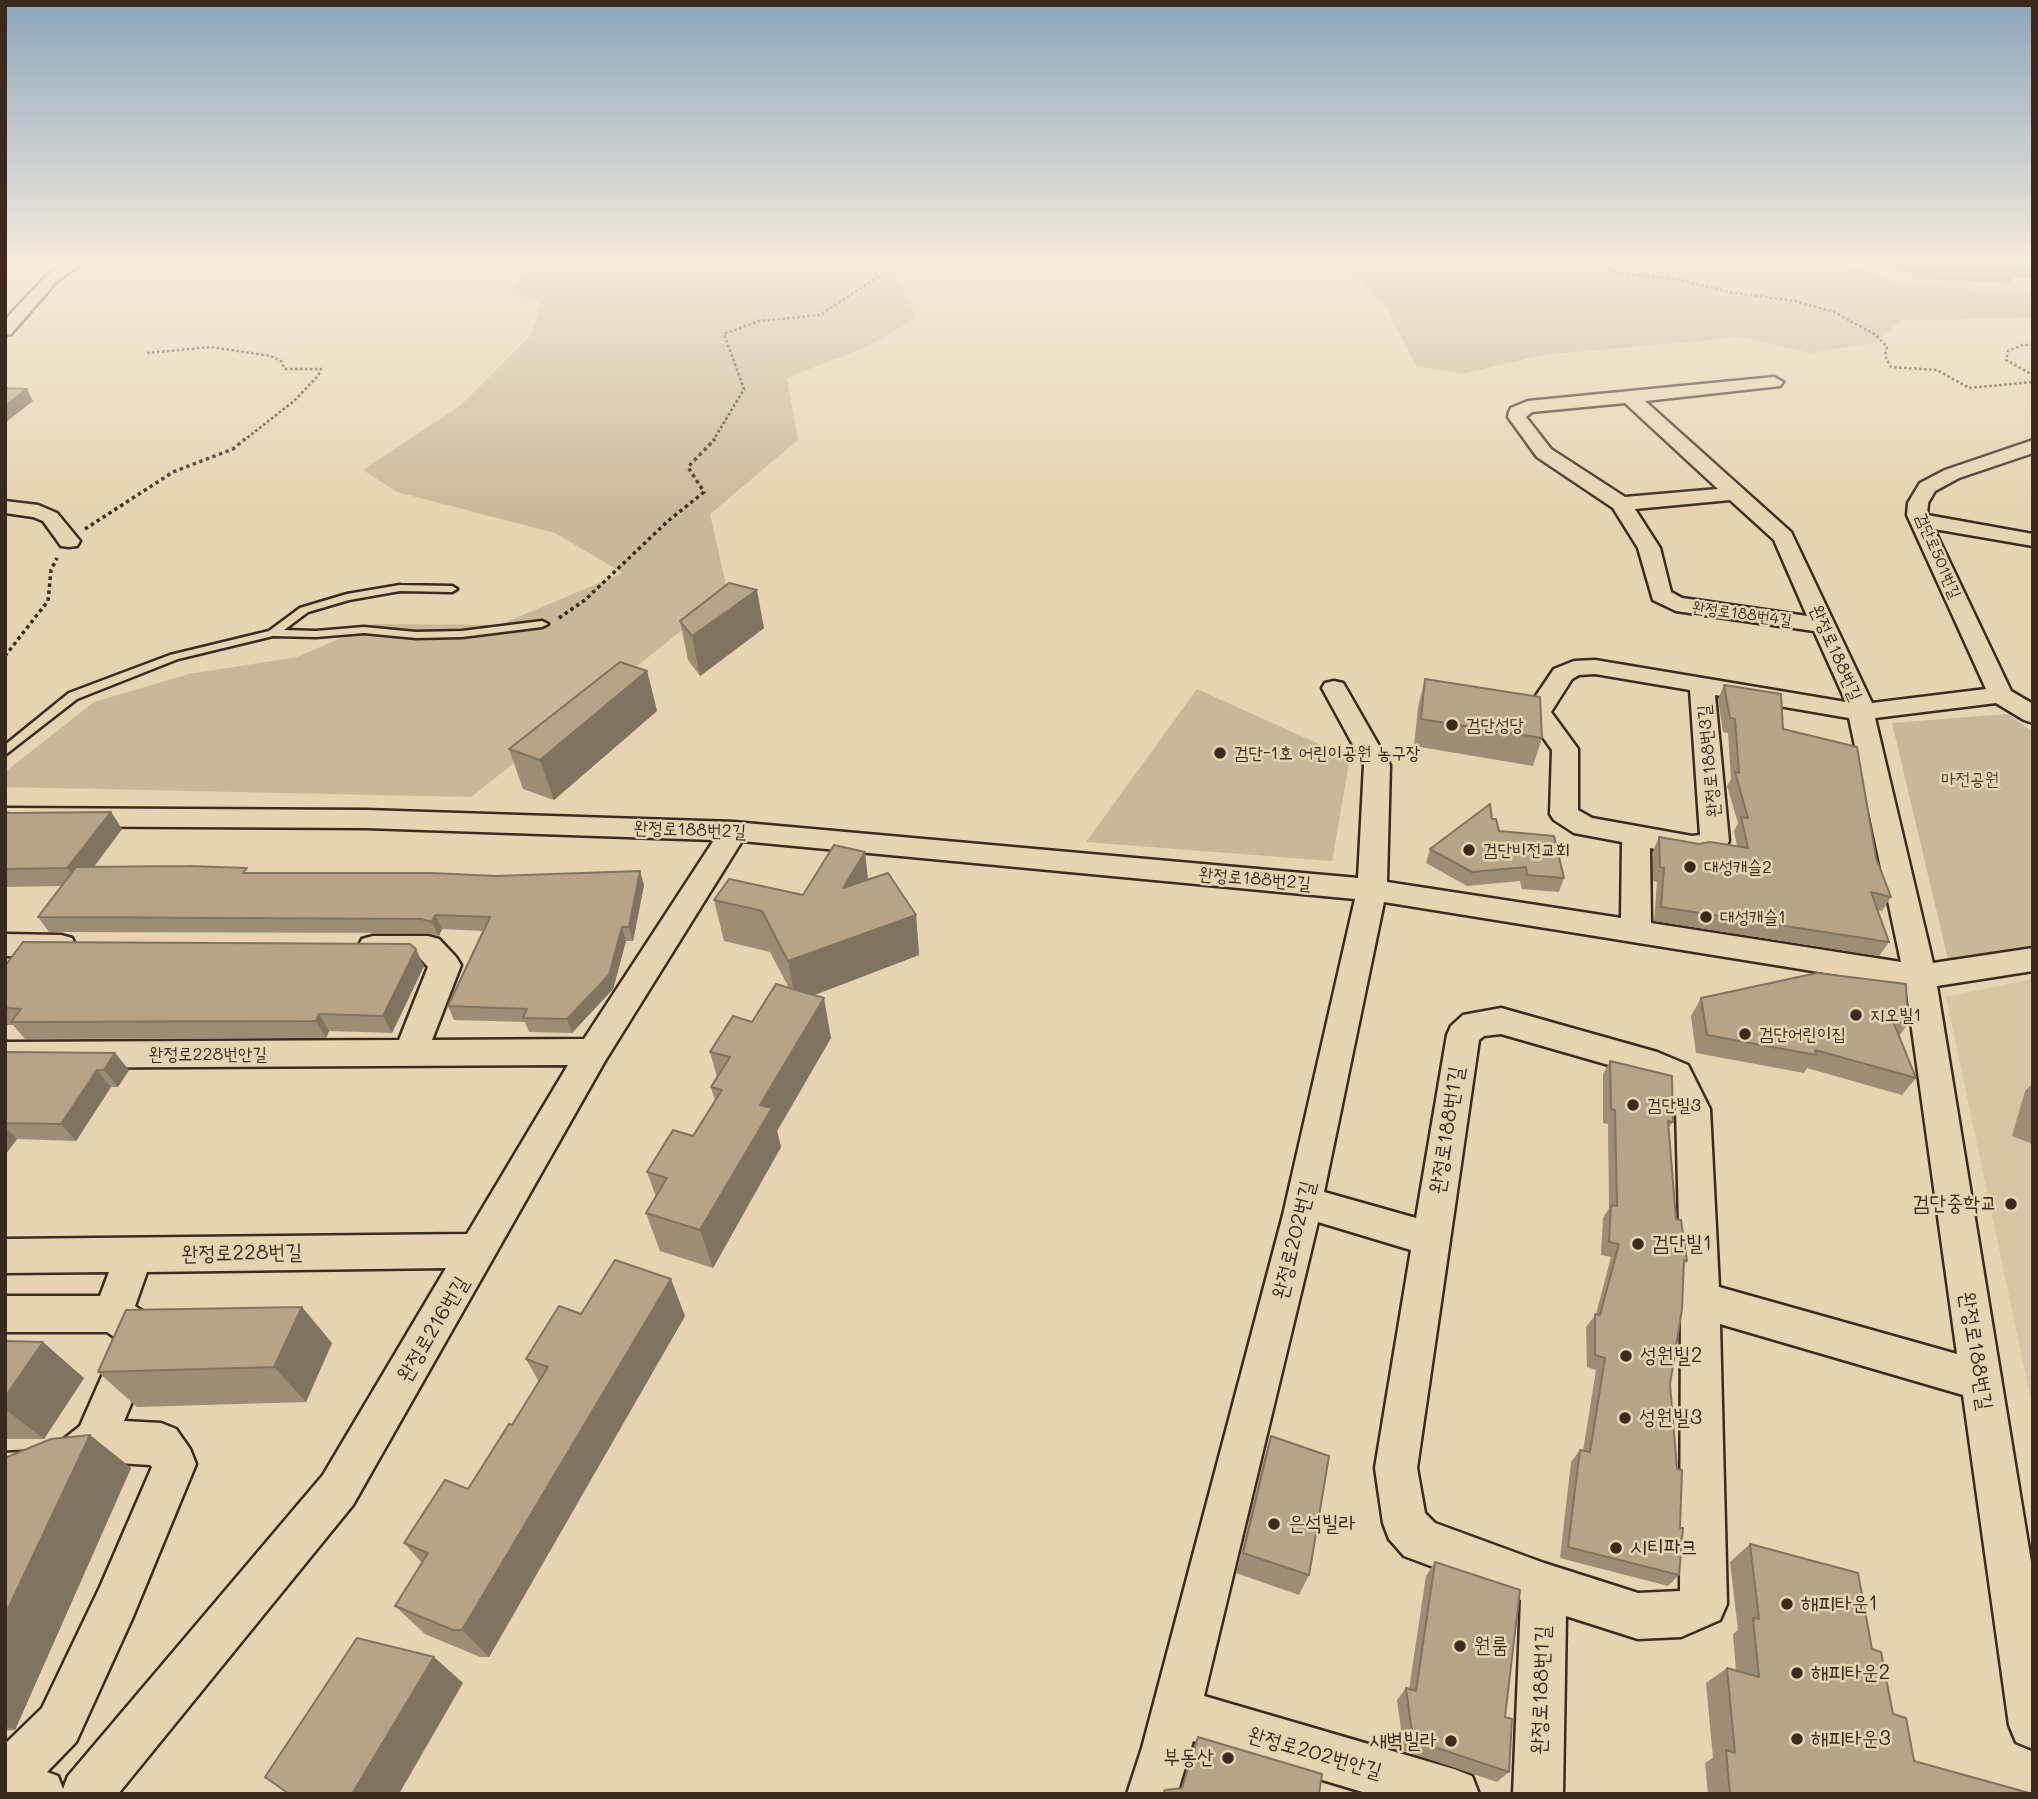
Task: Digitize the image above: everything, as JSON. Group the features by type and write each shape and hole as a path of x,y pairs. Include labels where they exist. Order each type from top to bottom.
{"street":[{"name":"완정로188번4길","path":"1774,382 1528,407 1518,412 1517,417 1544,453 1621,503 1649,548 1661,595 1676,604 1823,625"},
{"name":"완정로188번길","path":"1630,397 1783,537 1861,712 1920,977 2033,1726"},
{"name":"검단로501번길","path":"2001,695 1920,520 1918,503 1927,487 1952,474 2033,446"},
{"path":"1621,503 1736,493"},
{"path":"5,507 38,511 50,517 69,541"},
{"path":"1920,520 2033,540"},
{"name":"완정로188번3길","path":"1702,685 1715,841 1692,846 1636,836 1584,826 1564,814 1566,749 1542,721 1538,712 1563,674 1574,668 1595,667 1702,685 1861,712 2001,695"},
{"name":"완정로202번길","path":"1152,1794 1303,1202 1372,890 1377,765 1334,688"},
{"path":"2001,695 2033,715"},
{"name":"완정로188번2길","path":"5,817 366,819 734,831 1372,890"},
{"name":"완정로216번길","path":"86,1794 338,1490 593,1052 734,831"},
{"path":"1636,836 1636,932"},
{"path":"1372,890 1920,977 2033,959"},
{"path":"5,975 15,945 95,946"},
{"path":"345,947 428,947 445,965 410,1053"},
{"name":"완정로188번1길","path":"1501,1021 1657,1065 1676,1075 1693,1109 1700,1300 1704,1604 1681,1614 1638,1616 1544,1586 1420,1540 1405,1523 1396,1468 1430,1239 1463,1035 1475,1024 1501,1021"},
{"name":"완정로228번안길","path":"5,1055 593,1052"},
{"path":"1303,1202 1430,1239"},
{"name":"완정로228번길","path":"5,1256 479,1251"},
{"path":"113,1314 134,1255"},
{"path":"1700,1300 1980,1380"},
{"path":"5,1314 113,1314 130,1325 136,1344 95,1441 74,1458 38,1472 5,1474"},
{"path":"5,1779 59,1725 116,1603 175,1464 161,1444 95,1441"},
{"name":"완정로188번1길","path":"1538,1794 1544,1586"},
{"name":"완정로202번안길","path":"1175,1712 1454,1794"},
{"path":"5,1786 40,1794"}],"lane":[{"path":"273,633 304,610 347,597 400,588 452,589"},
{"path":"5,751 73,696 174,657 273,633 316,634 364,629 416,635 462,634 542,624"}],"path":[{"path":"542,624 568,614 668,521 705,492 688,467 717,437 744,389 728,345"},
{"path":"1885,345 1885,356 1891,367 1937,370 1969,388 2033,382"},
{"path":"2033,345 2022,345 2008,351 2006,360 2033,375"},
{"path":"5,656 48,600 51,570 69,541 173,472 233,450 294,401 318,376 321,369 285,369 281,361 271,356 211,347 147,353"}],"shaded area":[{"name":"검단중학교","path":"2033,979 2033,1410 1946,997"}],"green space":[{"path":"521,345 870,345 787,378 798,440 710,514 728,594 471,797 5,787 5,772 94,702 189,674 297,657 374,624 499,625 623,573 555,533 397,492 363,470 460,406"},
{"path":"1405,345 1653,345 1542,355 1463,374 1416,366"},
{"path":"1775,345 1859,345 1810,353"},
{"path":"1197,689 1350,758 1332,861 1086,842"},
{"name":"마전공원","path":"2008,714 2033,732 2033,950 1951,972 1892,723"}],"building":[{"path":"5,388 27,389 5,406"},
{"path":"729,583 757,590 692,636 680,621"},
{"path":"620,662 647,671 540,760 509,749"},
{"path":"1425,679 1540,697 1542,738 1421,719"},
{"path":"1724,685 1781,694 1783,729 1857,747 1876,858 1891,897 1871,892 1889,942 1661,907 1664,868 1660,867 1659,837 1748,848 1741,817 1748,818 1735,772 1739,773 1735,719 1730,718"},
{"path":"1490,804 1492,819 1496,819 1499,831 1554,836 1564,878 1527,875 1526,867 1472,872 1430,849"},
{"path":"5,812 111,812 67,868 5,869"},
{"path":"834,845 865,852 843,888 888,873 916,915 788,961 762,911 714,900 729,879 803,895"},
{"path":"76,867 247,868 243,873 431,873 496,876 640,871 629,927 622,927 609,975 567,1019 523,1018 527,1009 448,1006 490,917 435,915 432,922 421,919 38,917"},
{"path":"23,942 410,944 416,949 383,1016 319,1014 316,1021 11,1022 21,1009 5,1008 5,966"},
{"path":"1817,973 1906,984 1908,1024 1893,1021 1916,1078 1815,1050 1816,1055 1707,1035 1701,998"},
{"path":"776,984 824,998 760,1105 772,1108 700,1230 646,1213 667,1178 647,1172 673,1130 693,1136 722,1090 711,1087 730,1057 710,1052 733,1016 752,1022"},
{"path":"5,1052 115,1053 104,1070 97,1070 61,1124 5,1123"},
{"path":"1610,1061 1672,1076 1673,1122 1668,1121 1676,1219 1681,1220 1687,1261 1684,1260 1682,1309 1670,1384 1677,1469 1682,1470 1680,1528 1683,1528 1679,1575 1568,1547 1580,1450 1590,1452 1605,1358 1595,1355 1595,1314 1600,1315 1619,1244 1609,1242 1611,1205 1617,1206 1615,1110 1611,1109"},
{"path":"615,1260 671,1279 462,1630 453,1630 395,1606 428,1553 404,1543 445,1480 468,1489 548,1367 526,1359 559,1306 581,1314"},
{"path":"302,1307 274,1367 98,1372 126,1310"},
{"path":"5,1341 43,1342 5,1397"},
{"path":"90,1435 5,1615 5,1458 51,1439"},
{"name":"은석빌라","path":"1271,1436 1329,1456 1309,1575 1243,1553"},
{"path":"1750,1544 1858,1573 1872,1649 1881,1652 1893,1714 1906,1718 1914,1761 2033,1794 1730,1794 1726,1750 1735,1753 1727,1668 1759,1677 1753,1618 1759,1619"},
{"path":"1435,1562 1520,1590 1505,1717 1512,1719 1509,1772 1413,1740 1406,1688 1416,1691"},
{"path":"357,1638 434,1657 352,1794 289,1794 265,1777"},
{"name":"부동산","path":"1198,1737 1322,1774 1319,1794 1163,1794 1165,1790 1182,1788"}],"place":[{"name":"검단성당","path":"1452,725"},
{"name":"검단-1호 어린이공원 농구장","path":"1220,753"},
{"name":"검단비전교회","path":"1469,850"},
{"name":"대성캐슬2","path":"1690,867"},
{"name":"대성캐슬1","path":"1706,917"},
{"name":"지오빌1","path":"1856,1015"},
{"name":"검단어린이집","path":"1745,1034"},
{"name":"검단빌3","path":"1633,1105"},
{"name":"검단중학교","path":"2011,1204"},
{"name":"검단빌1","path":"1638,1244"},
{"name":"성원빌2","path":"1626,1356"},
{"name":"성원빌3","path":"1625,1418"},
{"name":"은석빌라","path":"1274,1524"},
{"name":"시티파크","path":"1616,1548"},
{"name":"해피타운1","path":"1787,1604"},
{"name":"원룸","path":"1460,1646"},
{"name":"해피타운2","path":"1797,1673"},
{"name":"해피타운3","path":"1797,1739"},
{"name":"새벽빌라","path":"1451,1741"},
{"name":"부동산","path":"1228,1758"}]}
